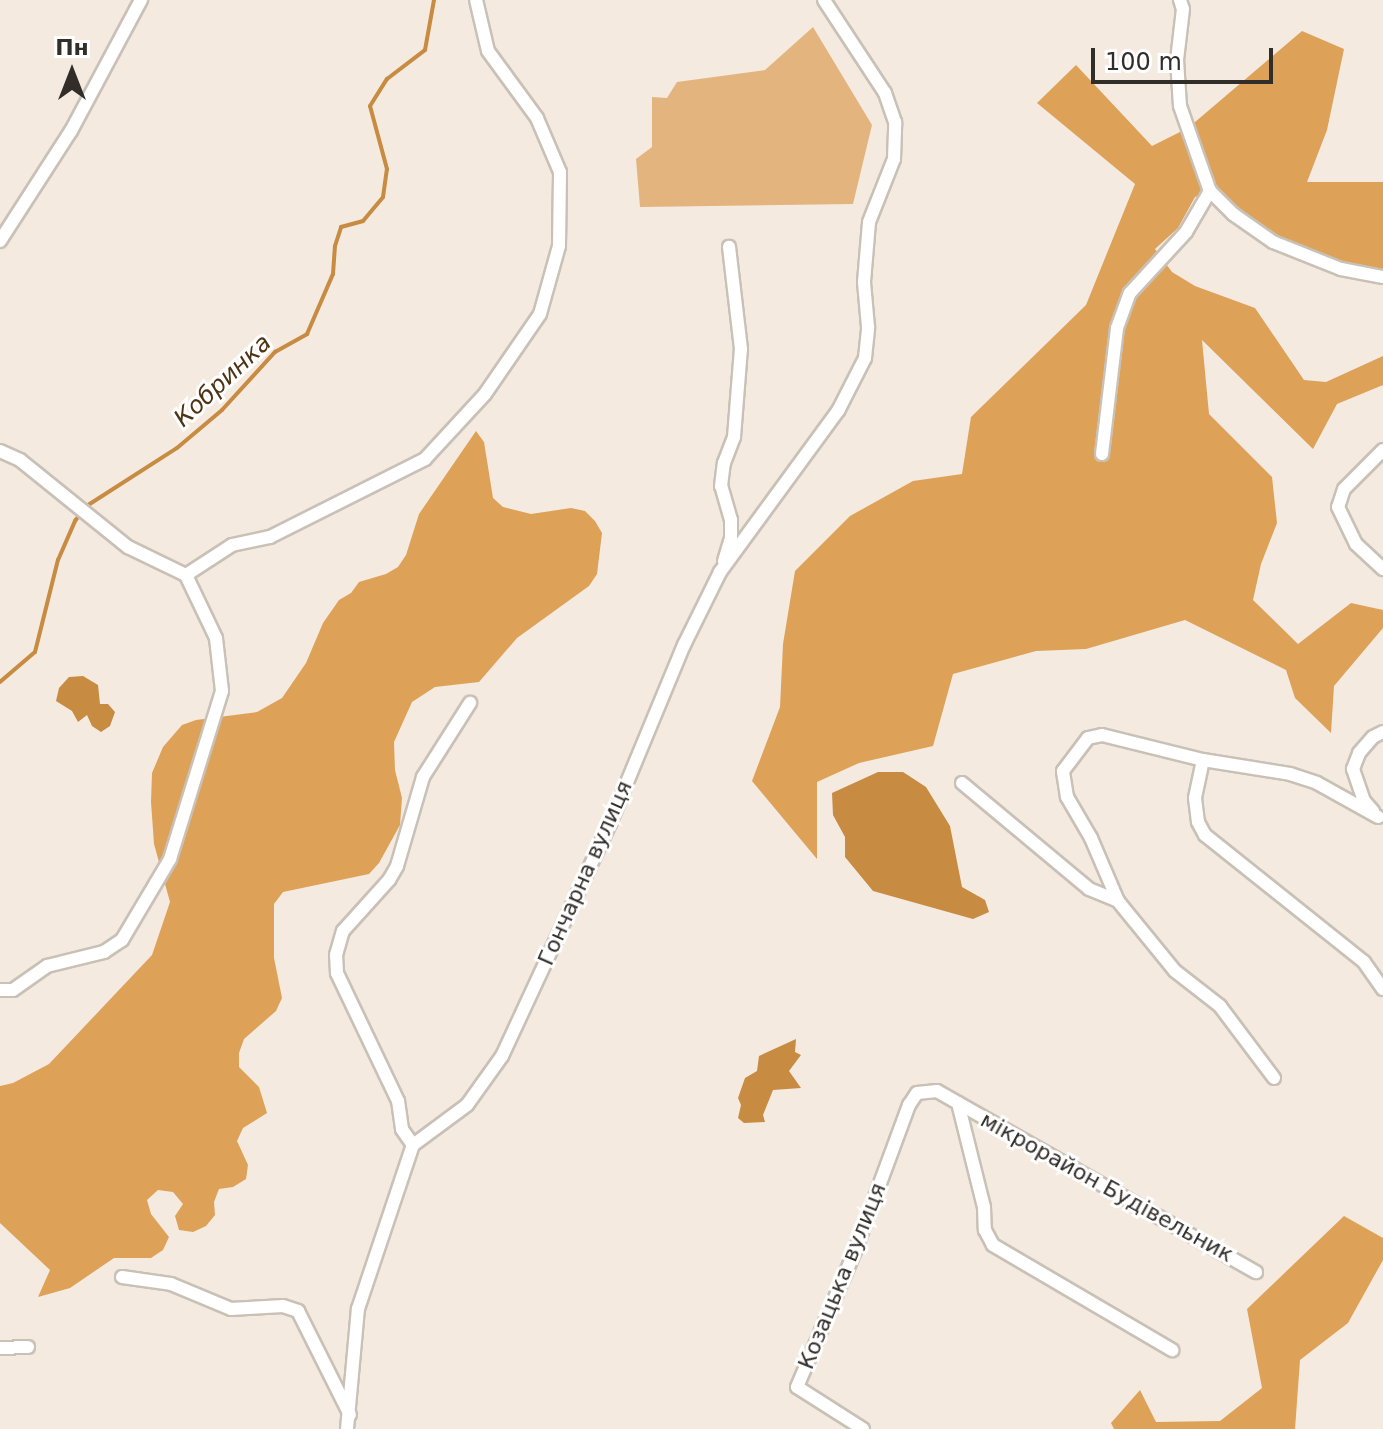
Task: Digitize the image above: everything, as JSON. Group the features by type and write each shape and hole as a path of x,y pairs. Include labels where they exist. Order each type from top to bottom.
{"street":[{"path":"0,241 71,131 141,0"},
{"path":"186,575 232,545 270,537 425,459 485,394 540,314 559,246 560,172 537,118 488,51 476,0"},
{"name":"Гончарна вулиця","path":"720,572 838,411 865,358 868,327 864,282 869,222 894,159 895,122 885,93 824,0"},
{"path":"1180,0 1183,9 1177,60 1180,106 1210,191 1233,214 1273,242 1341,269 1383,277"},
{"path":"1102,454 1117,328 1130,293 1186,232 1210,191"},
{"name":"Гончарна вулиця","path":"413,1145 467,1105 502,1056 611,821 684,645 720,572 731,538 731,520 721,486 724,463 734,437 741,349 729,247"},
{"path":"1383,450 1344,489 1338,507 1356,544 1383,569"},
{"path":"0,451 20,460 128,547 186,575 216,638 222,691 170,859 122,940 104,952 47,966 13,990 0,990"},
{"path":"347,1429 358,1309 413,1145 402,1129 398,1101 337,973 336,955 343,931 389,880 397,866 423,777 470,703"},
{"path":"1380,820 1364,801 1353,769 1359,753 1373,737 1383,732"},
{"path":"1274,1078 1220,1006 1175,971 1118,901 1091,838 1067,797 1063,771 1088,738 1102,735 1203,760 1290,774 1317,783 1380,820"},
{"path":"1203,760 1195,798 1198,822 1205,835 1364,962 1383,989"},
{"path":"962,783 1089,889 1118,901"},
{"name":"мікрорайон Будівельник","path":"917,1093 937,1091 1256,1272"},
{"name":"Козацька вулиця","path":"863,1429 797,1387 855,1251 909,1105 917,1093"},
{"name":"мікрорайон Будівельник","path":"958,1103 984,1207 985,1230 993,1245 1172,1350"},
{"path":"122,1277 171,1284 231,1309 283,1306 298,1311 350,1415"},
{"path":"0,1348 28,1347"}],"shaded area":[{"path":"813,27 872,125 853,204 640,207 636,159 652,147 652,97 667,98 677,82 765,70"},
{"path":"1302,31 1344,49 1327,130 1307,182 1383,182 1383,270 1345,263 1256,229 1210,191 1195,197 1178,228 1155,249 1172,272 1195,286 1255,308 1304,380 1326,382 1383,356 1383,385 1337,404 1313,449 1202,340 1209,414 1272,477 1277,523 1261,564 1253,600 1298,644 1351,603 1383,610 1383,628 1334,686 1331,733 1295,698 1286,670 1185,620 1086,649 1036,651 953,674 933,746 859,763 817,782 817,859 752,781 780,707 783,644 795,571 850,516 913,481 962,474 971,417 1086,305 1135,184 1037,103 1076,65 1152,146 1188,128"},
{"path":"476,431 484,442 493,498 503,507 531,514 571,508 585,511 595,521 602,533 597,574 589,586 517,638 479,682 435,687 412,702 394,742 395,770 402,798 400,825 379,863 369,874 283,892 274,904 274,958 282,998 276,1011 244,1039 239,1053 239,1067 259,1087 267,1113 243,1128 237,1141 248,1165 246,1179 233,1187 219,1189 214,1202 215,1215 206,1226 193,1232 179,1230 175,1216 183,1204 173,1192 158,1190 147,1200 151,1214 169,1237 163,1250 151,1258 114,1258 70,1288 38,1297 50,1270 0,1223 0,1086 13,1083 49,1064 152,955 170,902 154,844 151,802 152,773 163,747 182,725 196,720 257,712 282,698 306,663 323,623 339,600 351,593 359,582 398,567 406,555 419,514"},
{"path":"83,676 98,685 100,704 108,704 115,712 110,726 101,732 92,726 87,715 78,722 72,711 56,701 59,688 69,677"},
{"path":"878,772 903,772 926,787 950,826 962,887 985,900 989,912 973,919 873,891 845,857 845,837 833,815 832,793"},
{"path":"796,1039 795,1052 801,1055 789,1071 801,1088 773,1090 763,1115 765,1122 744,1123 738,1118 741,1105 738,1098 745,1078 757,1071 759,1056"},
{"path":"1344,1216 1383,1238 1383,1260 1348,1323 1300,1360 1295,1429 1114,1429 1111,1423 1140,1390 1156,1422 1220,1421 1262,1388 1247,1309"}],"waterway":[{"name":"Кобринка","path":"0,682 35,652 58,560 75,521 85,507 177,448 222,410 275,352 307,334 333,274 335,246 341,227 363,221 383,197 387,169 370,106 387,79 425,50 434,0"}]}
